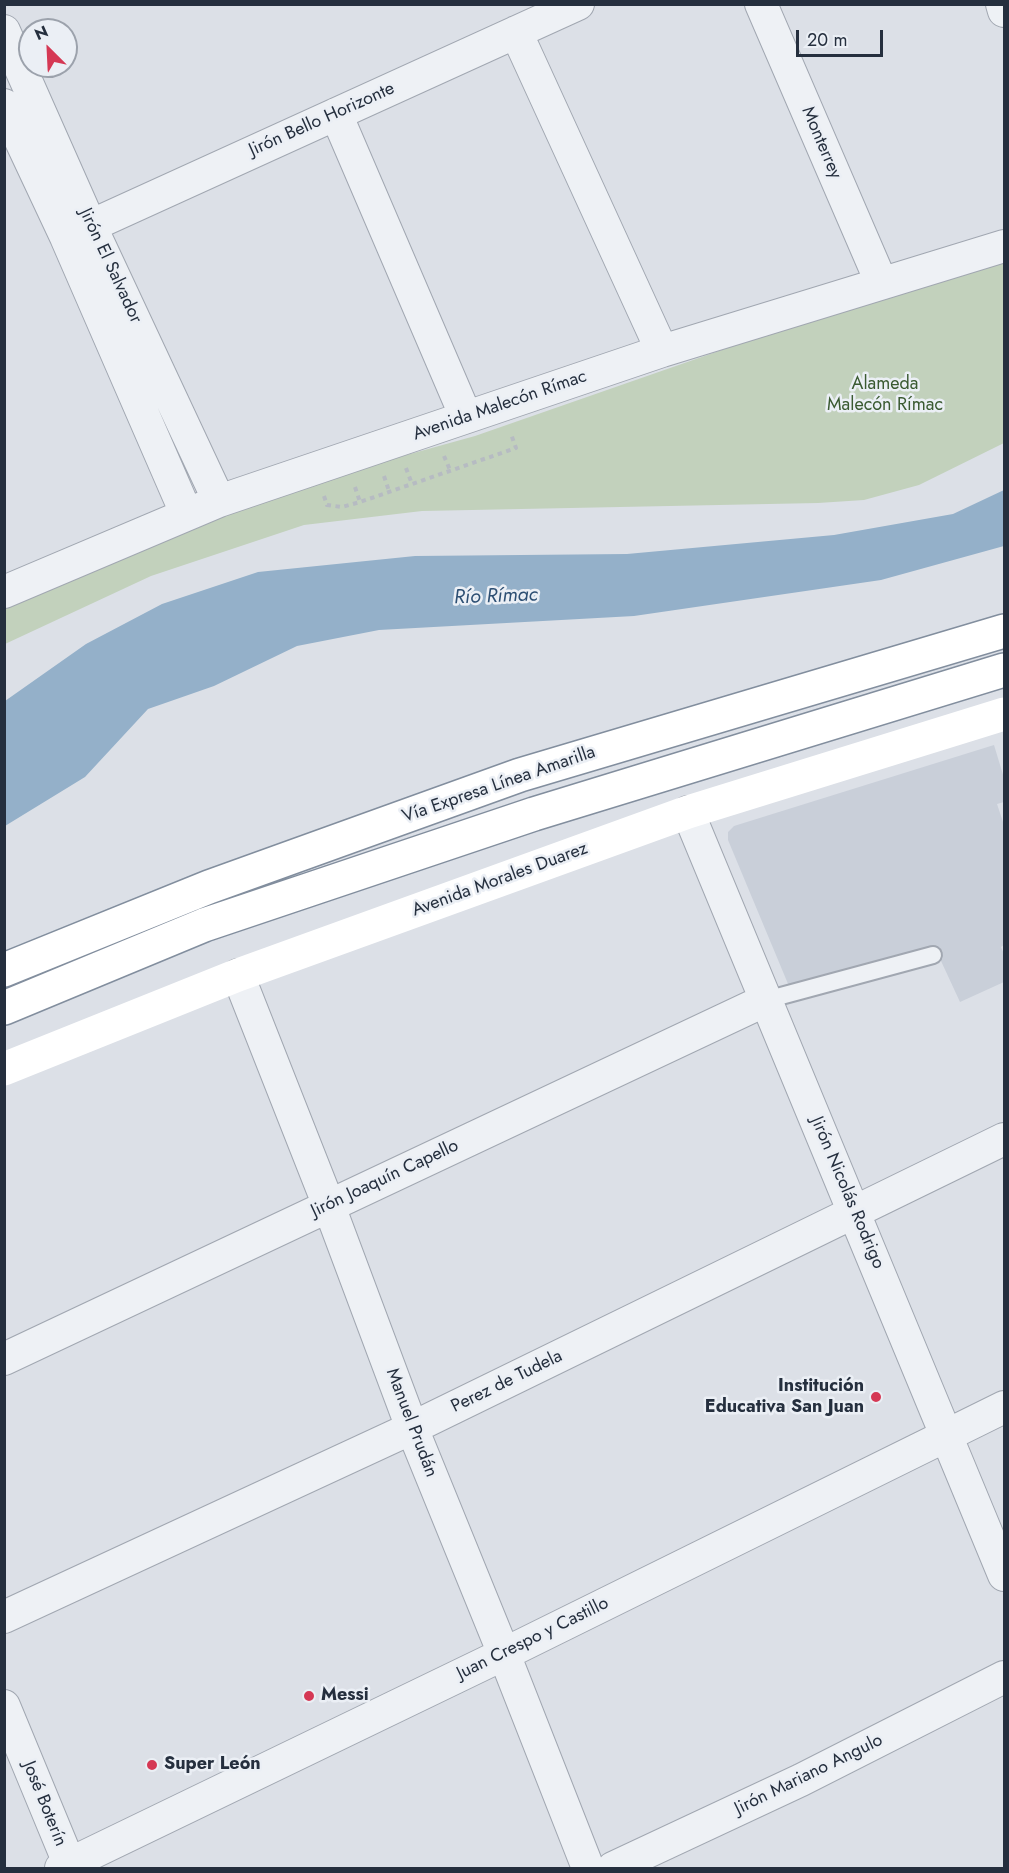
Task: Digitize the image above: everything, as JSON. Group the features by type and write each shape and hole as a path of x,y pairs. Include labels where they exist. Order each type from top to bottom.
{"main road":[{"name":"Vía Expresa Línea Amarilla","path":"4,970 209,887 520,775 1005,631"},
{"path":"4,1008 204,925 534,814 1005,670"},
{"name":"Avenida Morales Duarez","path":"4,1069 238,975 688,812 1005,714"}],"street":[{"name":"Jirón Bello Horizonte","path":"78,231 578,4"},
{"name":"Monterrey","path":"761,4 881,282"},
{"path":"1002,4 1005,11"},
{"name":"Jirón El Salvador","path":"4,31 186,513"},
{"path":"516,32 662,351"},
{"name":"Jirón El Salvador","path":"4,105 15,154 78,231 219,501"},
{"path":"336,114 466,417"},
{"name":"Avenida Malecón Rímac","path":"4,592 186,513 219,501 662,351 881,282 1005,246"},
{"name":"Jirón Nicolás Rodrigo","path":"688,812 1005,1575"},
{"name":"Manuel Prudán","path":"238,975 329,1206 412,1428 588,1869"},
{"name":"Jirón Joaquín Capello","path":"4,1359 766,1000"},
{"name":"Perez de Tudela","path":"4,1617 412,1428 1005,1139"},
{"name":"Juan Crespo y Castillo","path":"67,1867 1005,1407"},
{"name":"Jirón Mariano Angulo","path":"612,1869 801,1780 1005,1677"},
{"name":"José Boterín","path":"4,1706 67,1867"}],"lane":[{"path":"766,1000 933,955"}],"path":[{"path":"381,470 389,491"}],"shaded area":[{"path":"994,745 1004,778 1004,802 997,804 1004,825 1004,945 1001,947 1004,954 1004,982 960,1002 935,948 791,991 728,840 728,832 734,826"}],"green space":[{"name":"Alameda Malecón Rímac","path":"1004,260 1004,443 919,485 864,500 818,503 422,511 304,525 151,576 5,644 4,604 262,495 475,436 825,314"}],"water":[{"name":"Río Rímac","path":"1004,490 1004,546 881,580 634,616 379,630 297,646 214,686 148,709 85,777 5,826 5,701 86,644 162,604 258,572 415,556 627,554 834,535 953,514"}],"place":[{"name":"Institución Educativa San Juan","path":"876,1397"},
{"name":"Messi","path":"309,1696"},
{"name":"Super León","path":"152,1765"}]}
